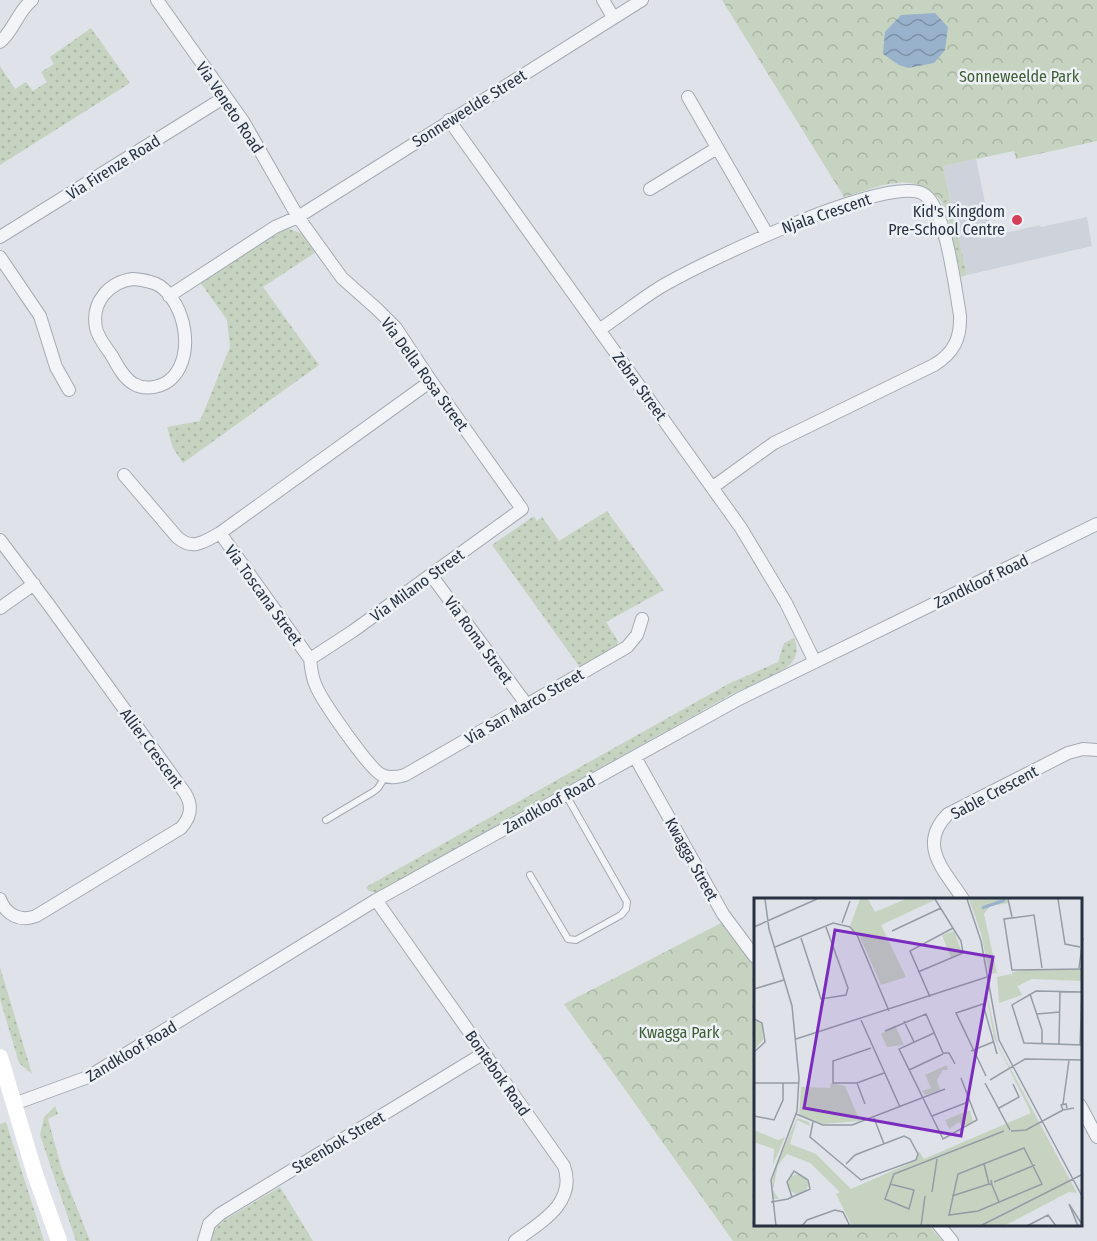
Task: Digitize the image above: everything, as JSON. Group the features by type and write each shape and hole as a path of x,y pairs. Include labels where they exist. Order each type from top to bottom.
{"street":[{"path":"0,42 9,34 27,4 32,0"},
{"name":"Via Veneto Road","path":"157,0 253,137 298,217"},
{"path":"603,0 614,17"},
{"name":"Sonneweelde Street","path":"169,296 642,0"},
{"name":"Via Firenze Road","path":"0,237 225,97"},
{"path":"688,97 767,234"},
{"name":"Zebra Street","path":"449,120 713,487 765,566 815,662"},
{"path":"650,189 717,148"},
{"name":"Njala Crescent","path":"599,330 659,288 767,234 847,203 877,195 902,190 922,192 932,200 940,219 960,315 961,330 952,351 934,365 774,443 713,487"},
{"name":"Via Della Rosa Street","path":"298,217 342,278 396,328 522,509"},
{"path":"0,257 40,316 56,367 69,390"},
{"path":"124,280 152,282 169,296 184,330 183,357 178,370 167,382 153,387 137,386 123,373 97,331 96,318 99,304 107,290 124,280"},
{"name":"Via Toscana Street","path":"389,777 376,771 317,690 310,659 220,533 431,381"},
{"path":"124,475 182,541 197,545 220,533"},
{"name":"Via Milano Street","path":"310,659 522,509"},
{"name":"Zandkloof Road","path":"14,1104 88,1077 376,900 739,699 1097,524"},
{"name":"Allier Crescent","path":"0,540 185,793 189,799 190,813 181,828 36,916 26,918 15,916 6,910 0,898"},
{"name":"Via Roma Street","path":"431,575 527,705"},
{"path":"0,608 34,584"},
{"name":"Via San Marco Street","path":"389,777 405,775 627,647 637,635 642,619"},
{"name":"Sable Crescent","path":"962,898 933,849 932,841 939,823 948,814 1068,753 1083,749 1097,750"},
{"name":"Kwagga Street","path":"635,757 723,914 754,956"},
{"name":"Bontebok Road","path":"376,900 561,1161 567,1179 565,1193 556,1209 515,1241"},
{"name":"Steenbok Street","path":"204,1241 206,1230 214,1218 484,1053"},
{"path":"0,1057 35,1174 59,1241"},
{"path":"1082,1109 1097,1137"},
{"path":"940,1226 952,1241"}],"lane":[{"name":"Via San Marco Street","path":"326,820 378,788 389,777"},
{"path":"530,875 568,939 576,940 621,915 626,909 627,902 566,795"}],"shaded area":[{"path":"976,159 992,236 1087,217 1092,246 967,275 943,166"}],"green space":[{"name":"Sonneweelde Park","path":"722,0 1097,0 1097,141 1016,159 1014,151 943,166 950,199 941,201 919,185 907,183 883,185 844,197"},
{"path":"91,28 130,83 0,165 0,66 15,89 26,82 33,91 47,82 41,72 54,64 50,57"},
{"path":"950,199 967,275 961,277 947,213 941,201"},
{"path":"289,229 303,234 316,252 263,287 319,365 183,463 173,448 167,427 200,421 230,347 227,320 200,282 282,231"},
{"path":"607,511 664,590 606,622 618,641 616,649 585,666 579,666 492,545 534,516 537,521 542,517 559,541"},
{"path":"794,638 796,655 783,670 734,693 377,893 369,891 366,887 730,683 778,662 784,643"},
{"name":"Kwagga Park","path":"721,923 754,966 754,1226 929,1226 943,1241 733,1241 564,1004"},
{"path":"0,967 32,1074 19,1063 0,999"},
{"path":"55,1106 58,1114 48,1119 62,1170 90,1241 76,1241 40,1135 44,1117"},
{"path":"6,1122 44,1241 0,1241 0,1124"},
{"path":"280,1187 313,1241 211,1241 214,1230 223,1221"}],"water":[{"path":"935,13 948,27 945,50 934,63 908,68 883,54 885,32 901,15"}],"place":[{"name":"Kid's Kingdom Pre-School Centre","path":"1017,220"}]}
